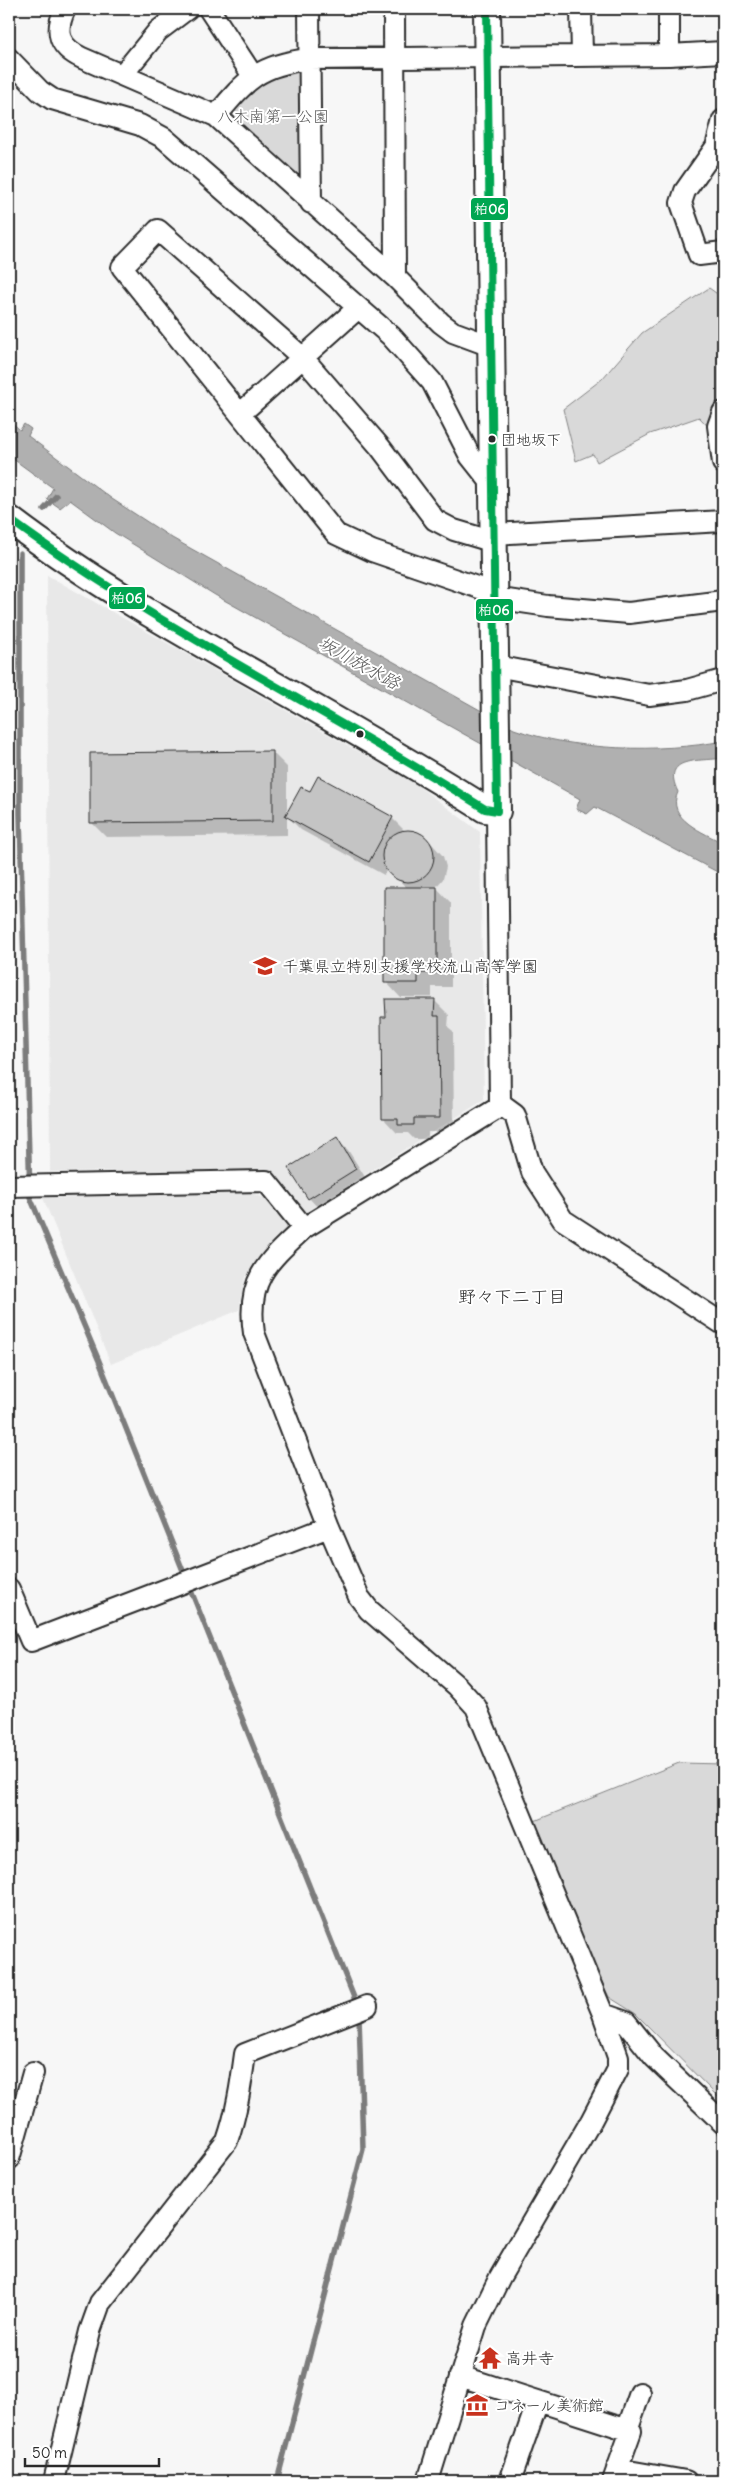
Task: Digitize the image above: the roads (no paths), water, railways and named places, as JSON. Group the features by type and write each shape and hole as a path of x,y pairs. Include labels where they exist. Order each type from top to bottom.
{"street":[{"path":"65,9 59,29 61,42 66,48 82,58 216,116 395,277 441,323 454,332 490,346"},
{"path":"122,75 158,31 187,9"},
{"path":"209,9 252,76"},
{"path":"309,9 311,203"},
{"path":"394,9 395,277"},
{"path":"428,2481 476,2326 500,2277 592,2121 618,2069 618,2057 603,2014 476,1707 457,1686 369,1610 359,1597 328,1527 254,1333 251,1315 252,1294 261,1274 278,1251 304,1228 498,1108 500,1104 487,9"},
{"path":"581,9 582,56"},
{"path":"668,9 669,55"},
{"path":"216,116 252,76 290,61 394,57 669,55 723,52"},
{"path":"9,59 40,91 52,99 140,125 157,133 391,336 427,376 470,456 493,485"},
{"path":"723,120 716,147 685,191 682,202 699,255 723,252"},
{"path":"723,522 494,538 454,530 435,520 380,447 304,358 158,230 122,267 336,534 372,551 494,596 548,606 629,613 723,601"},
{"path":"240,414 358,308"},
{"path":"723,412 718,426 723,464"},
{"path":"9,519 74,567 136,606 394,753 485,808 496,804"},
{"path":"496,675 649,695 687,690 723,680"},
{"path":"500,1104 515,1115 532,1172 562,1220 723,1324"},
{"path":"14,1186 266,1181 304,1228"},
{"path":"9,1589 13,1613 31,1641 328,1527"},
{"path":"54,2481 90,2331 100,2302 227,2141 234,2122 245,2054 361,2009"},
{"path":"603,2014 626,2022 654,2057 723,2123"},
{"path":"9,2159 33,2073"},
{"path":"460,2376 632,2431 615,2475 686,2481"},
{"path":"627,2430 640,2393"},
{"path":"510,2481 538,2401"}],"water":[{"name":"坂川放水路","path":"9,420 20,430 24,424 31,429 28,436 112,499 172,538 514,729 564,742 618,748 672,747 723,741 723,758 694,761 678,766 674,772 674,780 678,792 675,802 677,810 682,817 697,830 723,843 723,875 595,807 587,814 576,809 580,799 215,595 115,533 70,500 60,508 47,499 53,488 9,456"}],"waterway":[{"path":"44,509 56,496"},
{"path":"20,553 20,814 30,1197 99,1361 357,2005"},
{"path":"277,2481 363,2149 359,2015"}],"place":[{"name":"団地坂下","path":"492,439"},
{"name":"千葉県立特別支援学校流山高等学園","path":"265,966"},
{"name":"高井寺","path":"490,2358"},
{"name":"コネール美術館","path":"477,2405"}],"district":[{"name":"野々下二丁目","path":"512,1297"}],"park label":[{"name":"八木南第一公園","path":"273,116"}]}
